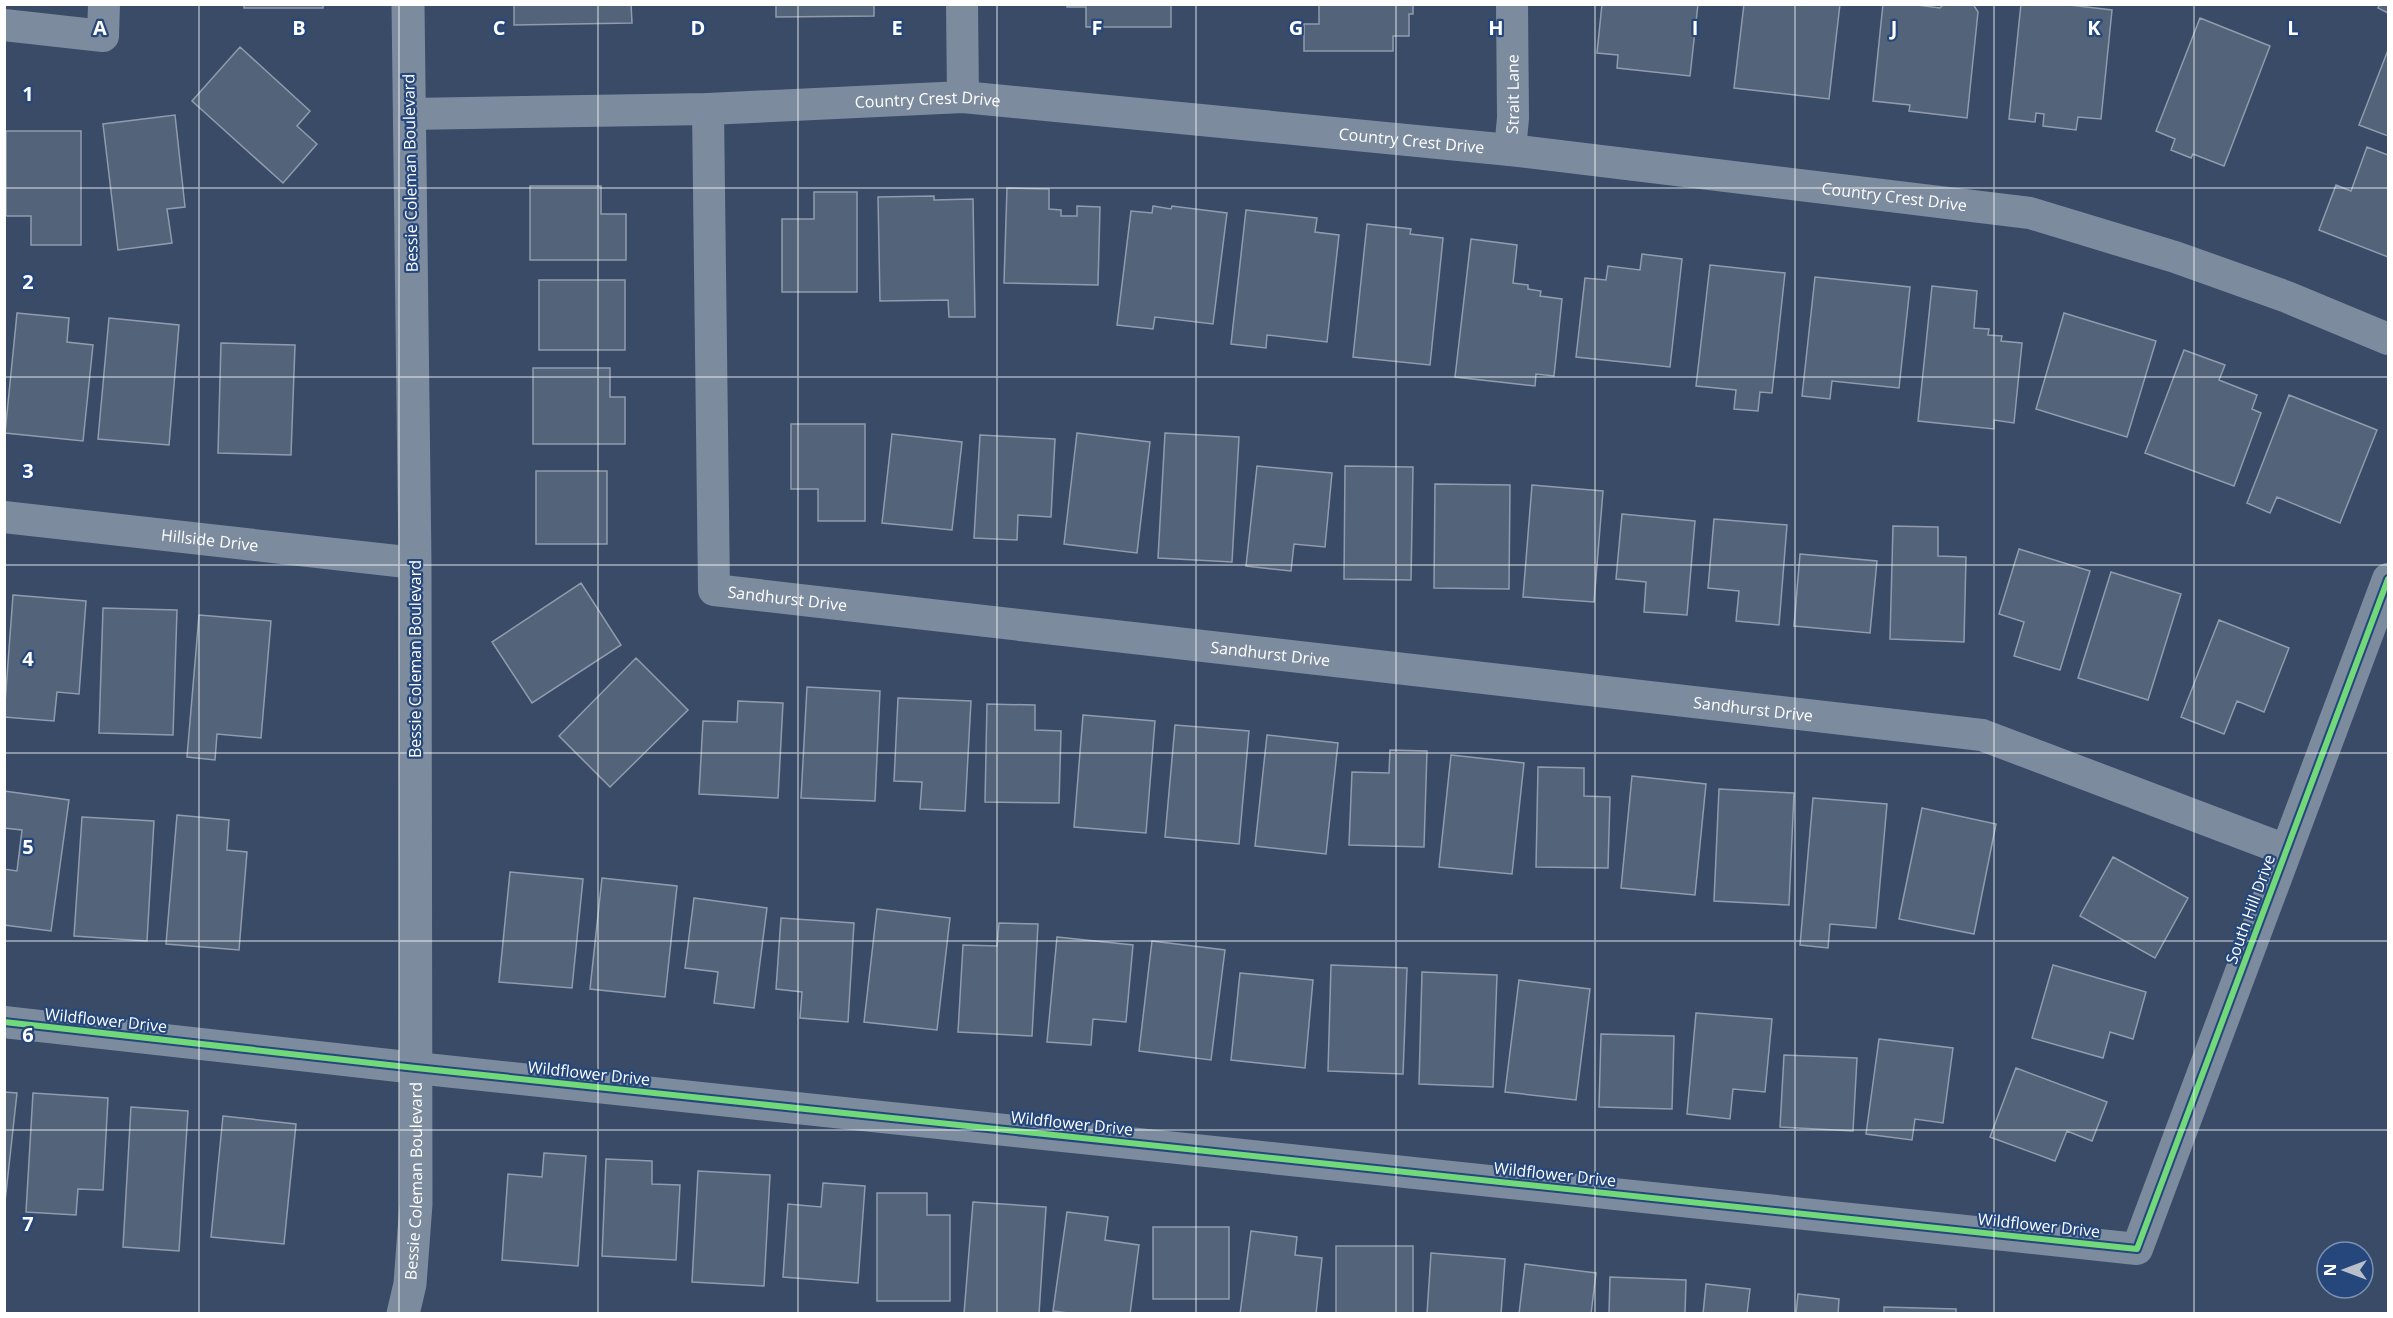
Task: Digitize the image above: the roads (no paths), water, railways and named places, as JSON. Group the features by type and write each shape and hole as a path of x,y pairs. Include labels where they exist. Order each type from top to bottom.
{"street":[{"path":"4,25 103,36 104,4"},
{"name":"Bessie Coleman Boulevard","path":"403,1314 410,1284 416,1204 415,563 408,4"},
{"path":"962,4 963,97"},
{"name":"Strait Lane","path":"1510,150 1513,118 1512,4"},
{"name":"Country Crest Drive","path":"410,114 708,109 963,97 1510,150 2030,213 2175,257 2287,297 2388,339"},
{"name":"Sandhurst Drive","path":"708,109 714,590 1982,735 2286,850"},
{"name":"Hillside Drive","path":"4,517 415,563"},
{"name":"South Hill Drive","path":"2137,1249 2388,579"},
{"name":"Wildflower Drive","path":"4,1022 416,1068 2137,1249"}]}
